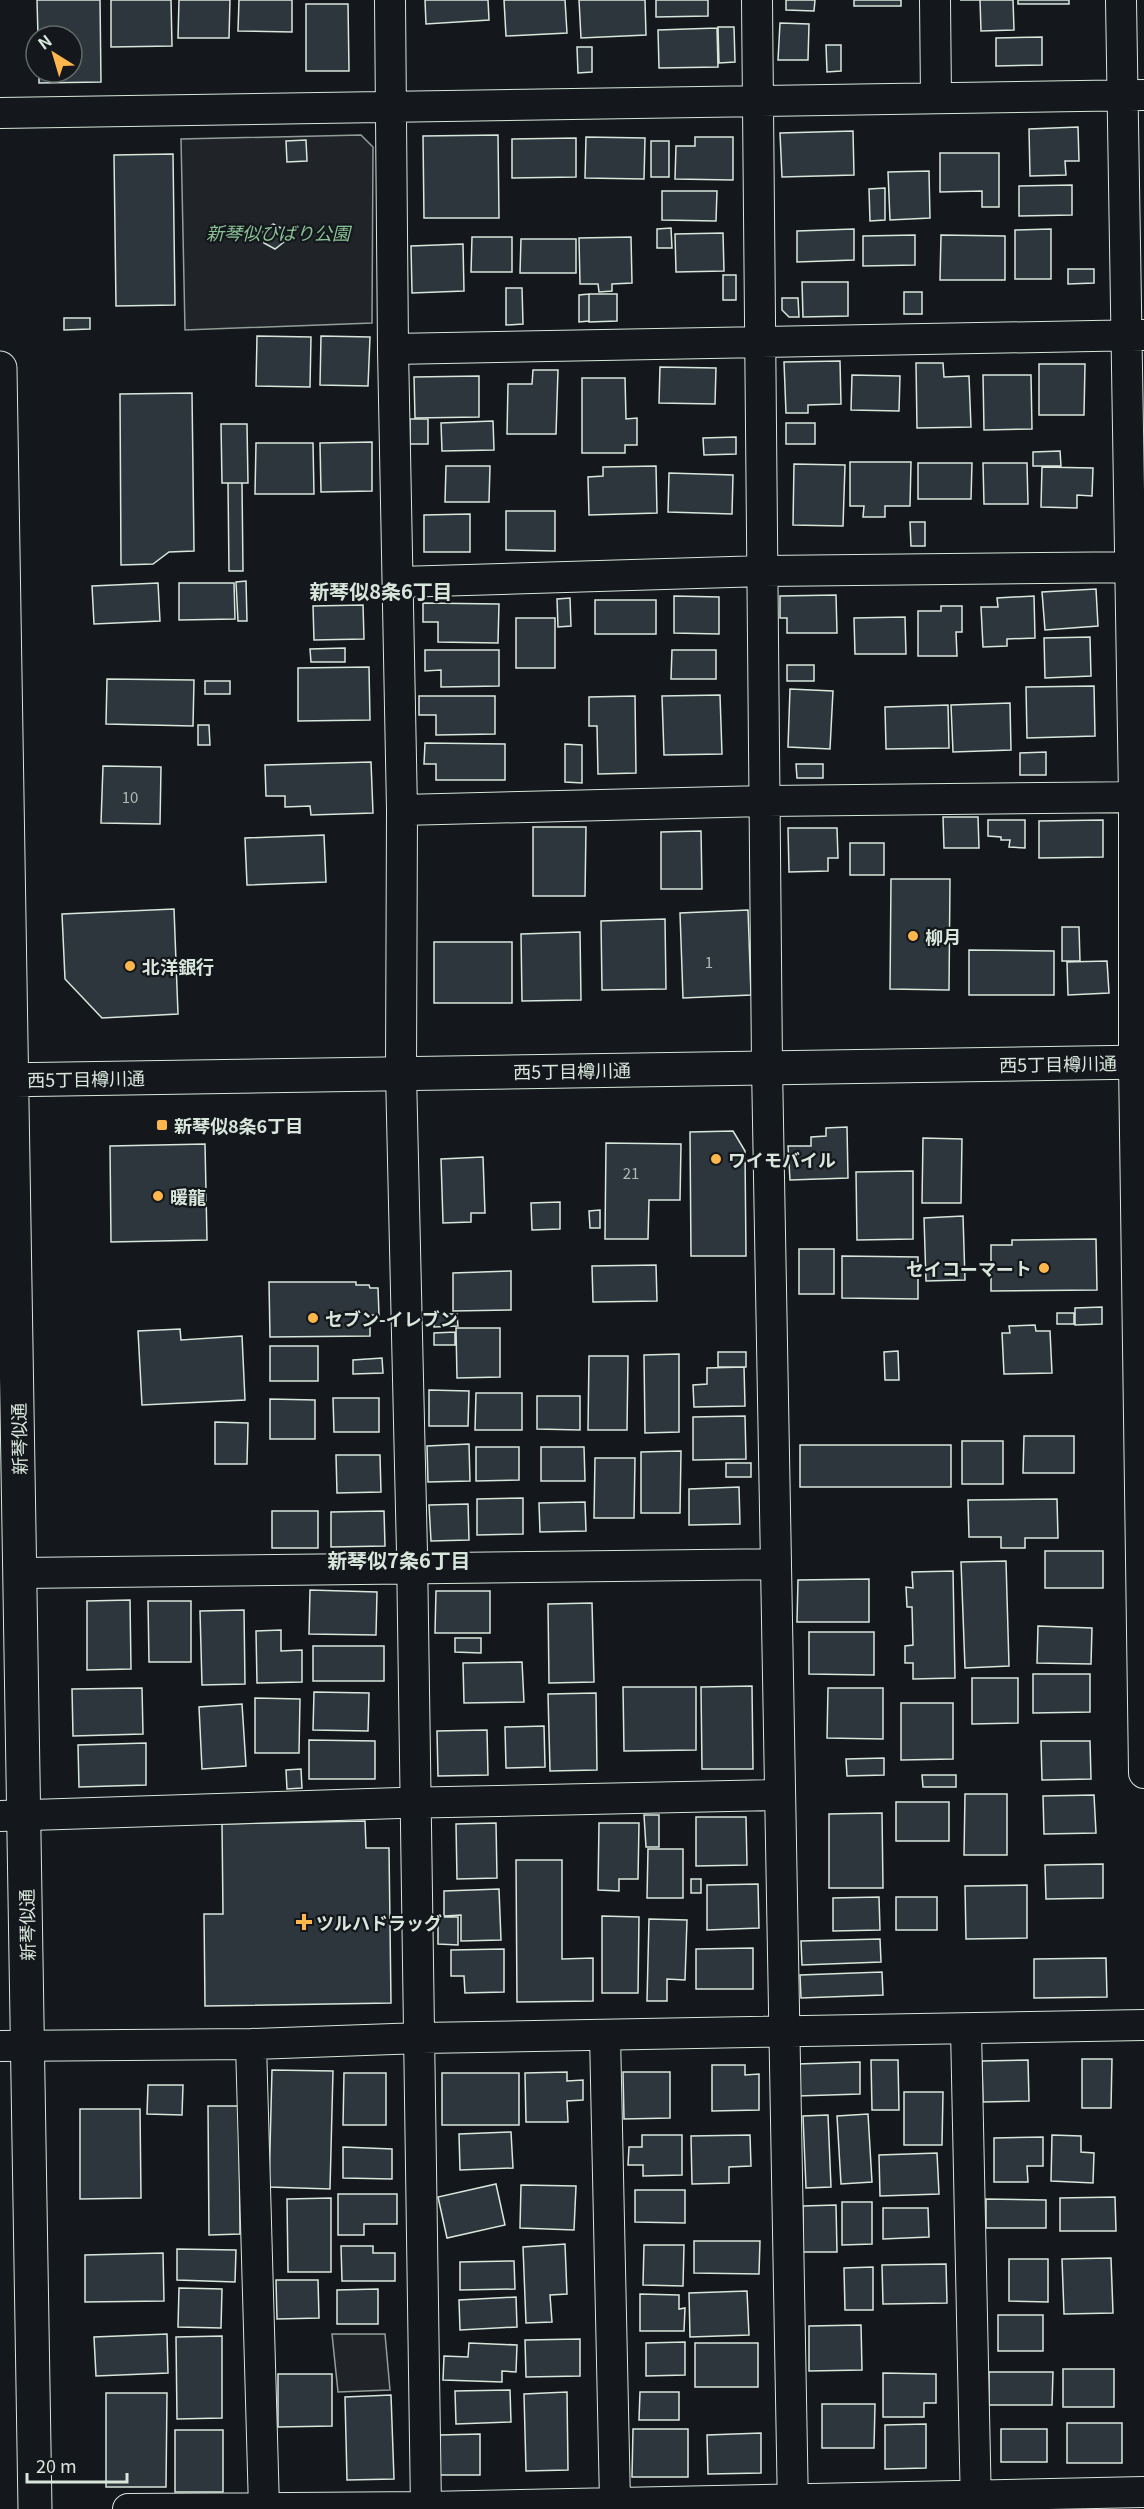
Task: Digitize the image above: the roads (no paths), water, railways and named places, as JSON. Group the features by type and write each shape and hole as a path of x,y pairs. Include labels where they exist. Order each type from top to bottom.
{"street":[{"path":"390,0 393,349 402,810 401,1073 417,1803 426,2508"},
{"path":"758,0 767,1066 793,2504"},
{"path":"935,0 936,98"},
{"path":"1121,0 1133,95 1144,1773"},
{"path":"0,113 1133,95"},
{"path":"393,349 1135,335"},
{"name":"新琴似通","path":"0,368 6,1080 14,1585 12,1816 14,2045 35,2509"},
{"path":"399,582 764,571 1137,567"},
{"path":"402,810 766,801 1139,797"},
{"name":"西5丁目樽川通","path":"6,1080 767,1066 1139,1062"},
{"path":"14,1585 412,1569 776,1564"},
{"path":"12,1816 417,1803 779,1795"},
{"path":"14,2045 251,2044 420,2038 1144,2025"},
{"path":"966,2029 976,2502"},
{"path":"605,2036 611,2504"},
{"path":"251,2044 264,2508"},
{"path":"128,2509 976,2502 1144,2492"}],"place":[{"name":"柳月","path":"913,936"},
{"name":"北洋銀行","path":"130,966"},
{"name":"新琴似8条6丁目","path":"162,1125"},
{"name":"ワイモバイル","path":"716,1159"},
{"name":"暖龍","path":"158,1196"},
{"name":"セイコーマート","path":"1044,1268"},
{"name":"セブン-イレブン","path":"313,1318"},
{"name":"ツルハドラッグ","path":"304,1922"}],"district":[{"name":"新琴似8条6丁目","path":"381,590"},
{"name":"新琴似7条6丁目","path":"399,1559"}],"park label":[{"name":"新琴似ひばり公園","path":"278,232"}]}
